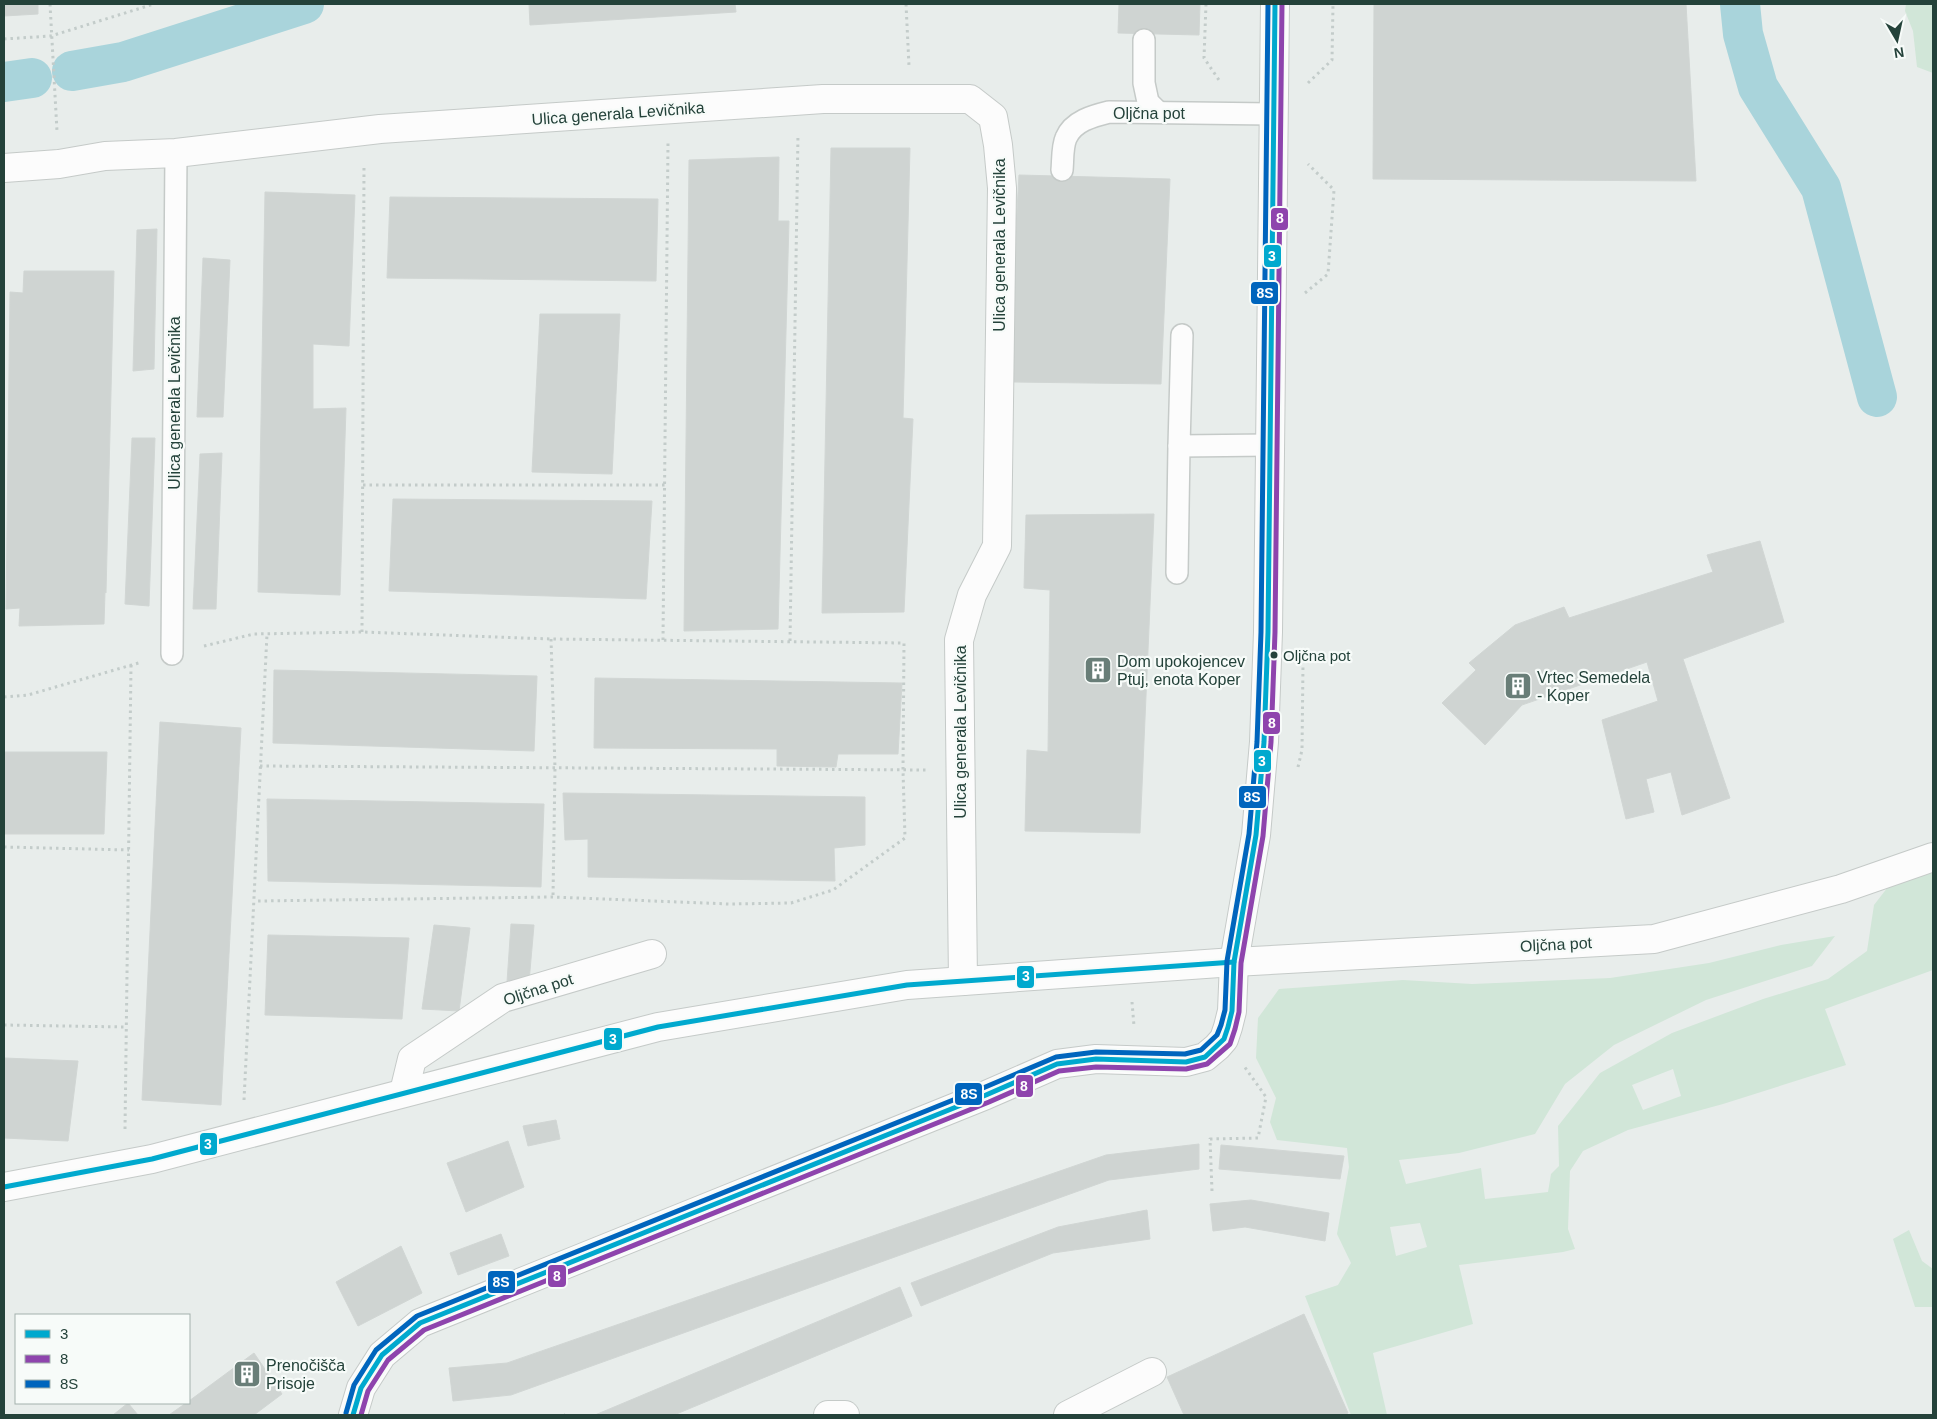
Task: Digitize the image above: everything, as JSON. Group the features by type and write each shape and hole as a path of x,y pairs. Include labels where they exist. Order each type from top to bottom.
{"street":[{"path":"353,1415 361,1388 382,1355 420,1323 986,1095 1057,1064 1096,1059 1186,1062 1205,1057 1224,1039 1232,1011 1234,962 1256,835 1264,742 1268,632 1275,4"},
{"name":"Ulica generala Levičnika","path":"4,168 59,164 105,156 176,153 380,129 798,101 970,99 992,117 998,146 1002,188 997,546 972,595 959,640 963,981"},
{"name":"Oljčna pot","path":"4,1187 125,1165 658,1027 907,985 1234,962 1654,939 1841,889 1933,857"},
{"name":"Oljčna pot","path":"404,1092 412,1059 503,998 652,954"},
{"path":"1068,1415 1152,1372"},
{"path":"828,1415 845,1415"}],"lane":[{"path":"1144,40 1144,83 1148,102 1158,112"},
{"name":"Oljčna pot","path":"1062,170 1065,138 1087,118 1109,112 1274,114"},
{"name":"Ulica generala Levičnika","path":"172,654 176,153"},
{"path":"1177,573 1182,335"},
{"path":"1179,446 1270,445"}],"path":[{"path":"50,4 59,164"},
{"path":"4,39 51,36 154,4"},
{"path":"906,4 911,99"},
{"path":"1206,4 1204,58 1244,114"},
{"path":"790,641 798,101"},
{"path":"663,640 669,110"},
{"path":"362,632 364,132"},
{"path":"362,485 664,485"},
{"path":"4,697 28,695 228,639 266,634 362,632 551,639 904,643 903,770 905,838 833,890 791,903 729,904 553,897 258,901"},
{"path":"242,1135 266,634"},
{"path":"551,639 554,768 553,897"},
{"path":"125,1165 131,665"},
{"path":"260,766 960,769"},
{"path":"4,847 129,850"},
{"path":"1132,1002 1134,1034"},
{"path":"4,1025 126,1027"},
{"path":"1212,1191 1210,1139 1258,1138 1266,1097 1224,1039"}],"green space":[{"path":"1906,4 1933,4 1933,73 1917,67 1913,31 1905,11"},
{"path":"1933,873 1933,970 1825,1009 1846,1065 1723,1104 1628,1130 1583,1151 1570,1171 1568,1229 1575,1249 1459,1265 1473,1324 1373,1353 1387,1415 1351,1415 1305,1296 1338,1285 1351,1263 1337,1234 1349,1167 1347,1148 1277,1140 1270,1122 1276,1098 1256,1058 1258,1018 1279,989 1403,980 1472,984 1610,978 1709,963 1781,945 1835,936 1812,966 1706,1000 1614,1045 1565,1084 1535,1134 1459,1153 1399,1160 1406,1184 1481,1168 1485,1199 1548,1192 1551,1174 1559,1166 1558,1126 1600,1073 1672,1033 1763,999 1828,979 1867,951 1874,905 1891,883","holes":["1673,1069 1681,1096 1643,1110 1632,1085","1420,1223 1427,1247 1396,1256 1390,1227"]},
{"path":"1909,1230 1922,1261 1933,1269 1933,1307 1915,1307 1893,1239"}],"building":[{"path":"4,4 38,4 38,14 4,16"},
{"path":"529,4 735,4 736,12 530,25"},
{"path":"1119,4 1200,4 1199,35 1118,33"},
{"path":"1374,4 1686,4 1696,181 1373,179"},
{"path":"831,148 910,148 903,418 913,419 904,612 822,613"},
{"path":"779,157 778,221 789,221 778,629 684,631 689,160"},
{"path":"1019,175 1170,179 1161,384 1012,382"},
{"path":"265,192 355,195 349,346 313,344 313,409 346,408 340,595 258,592"},
{"path":"390,197 658,199 656,281 387,278"},
{"path":"157,229 154,369 133,371 137,230"},
{"path":"203,258 230,260 223,417 197,417"},
{"path":"24,271 114,271 104,624 19,626 20,608 6,609 10,292 23,293"},
{"path":"540,314 620,314 612,474 532,472"},
{"path":"132,438 155,438 149,606 125,604"},
{"path":"222,453 216,609 193,609 200,454"},
{"path":"393,499 652,501 646,599 389,591"},
{"name":"Dom upokojencev Ptuj, enota Koper","path":"1154,514 1140,833 1025,831 1027,750 1048,752 1050,590 1024,588 1026,515"},
{"name":"Vrtec Semedela - Koper","path":"1760,541 1784,622 1683,659 1730,798 1682,815 1671,772 1646,779 1654,812 1626,819 1602,720 1658,701 1647,662 1522,705 1485,745 1442,703 1476,670 1469,663 1515,625 1564,607 1569,618 1713,572 1707,555"},
{"path":"274,670 537,676 534,751 273,743"},
{"path":"595,678 902,683 898,754 838,754 836,767 777,766 777,749 594,748"},
{"path":"160,722 241,728 221,1105 142,1100"},
{"path":"4,752 107,752 104,834 4,834"},
{"path":"563,793 865,797 865,845 834,848 835,881 588,877 588,839 565,840"},
{"path":"267,799 544,804 541,887 268,881"},
{"path":"511,924 534,925 529,982 507,982"},
{"path":"434,925 470,928 459,1011 422,1009"},
{"path":"268,935 409,938 402,1019 265,1015"},
{"path":"4,1058 78,1061 68,1141 4,1138"},
{"path":"556,1120 560,1139 528,1146 523,1126"},
{"path":"508,1141 524,1187 466,1212 447,1163"},
{"path":"1199,1144 1199,1169 1109,1180 511,1395 453,1401 449,1368 507,1363 1106,1155"},
{"path":"1221,1145 1344,1156 1340,1179 1219,1169"},
{"path":"1251,1200 1329,1213 1325,1241 1245,1227 1213,1231 1210,1204"},
{"path":"1147,1210 1150,1239 1053,1253 921,1306 911,1283 1058,1227"},
{"path":"501,1234 509,1256 458,1275 450,1253"},
{"path":"401,1246 422,1293 358,1326 336,1282"},
{"path":"900,1287 912,1316 674,1415 595,1415"},
{"path":"1304,1314 1348,1413 1343,1415 1184,1415 1167,1377"},
{"name":"Prenočišča Prisoje","path":"254,1353 282,1394 254,1415 169,1415 185,1404 190,1404 190,1400"},
{"path":"129,1404 138,1415 113,1415"}],"waterway":[{"path":"72,71 123,62 304,4"},
{"path":"1740,4 1743,34 1758,87 1821,188 1877,397"},
{"path":"4,82 32,78"}],"transit line":[{"name":"8S","path":"346,1413 354,1385 376,1350 417,1316 1056,1057 1096,1052 1185,1054 1201,1050 1217,1035 1225,1010 1227,961 1249,834 1257,742 1261,632 1268,4"},
{"name":"3","path":"353,1415 361,1388 382,1355 420,1323 986,1095 1057,1064 1096,1059 1186,1062 1205,1057 1224,1039 1232,1011 1234,962 1256,835 1264,742 1268,632 1275,4"},
{"name":"8","path":"361,1415 368,1391 388,1360 424,1330 989,1102 1059,1071 1096,1067 1186,1069 1207,1064 1230,1044 1239,1012 1241,963 1263,836 1271,742 1275,632 1282,4"},
{"name":"3","path":"4,1187 152,1159 658,1027 907,985 1234,962"}],"place":[{"name":"Oljčna pot","path":"1274,655"},
{"name":"Dom upokojencev Ptuj, enota Koper","path":"1098,670"},
{"name":"Vrtec Semedela - Koper","path":"1518,686"},
{"name":"Prenočišča Prisoje","path":"247,1374"}]}
